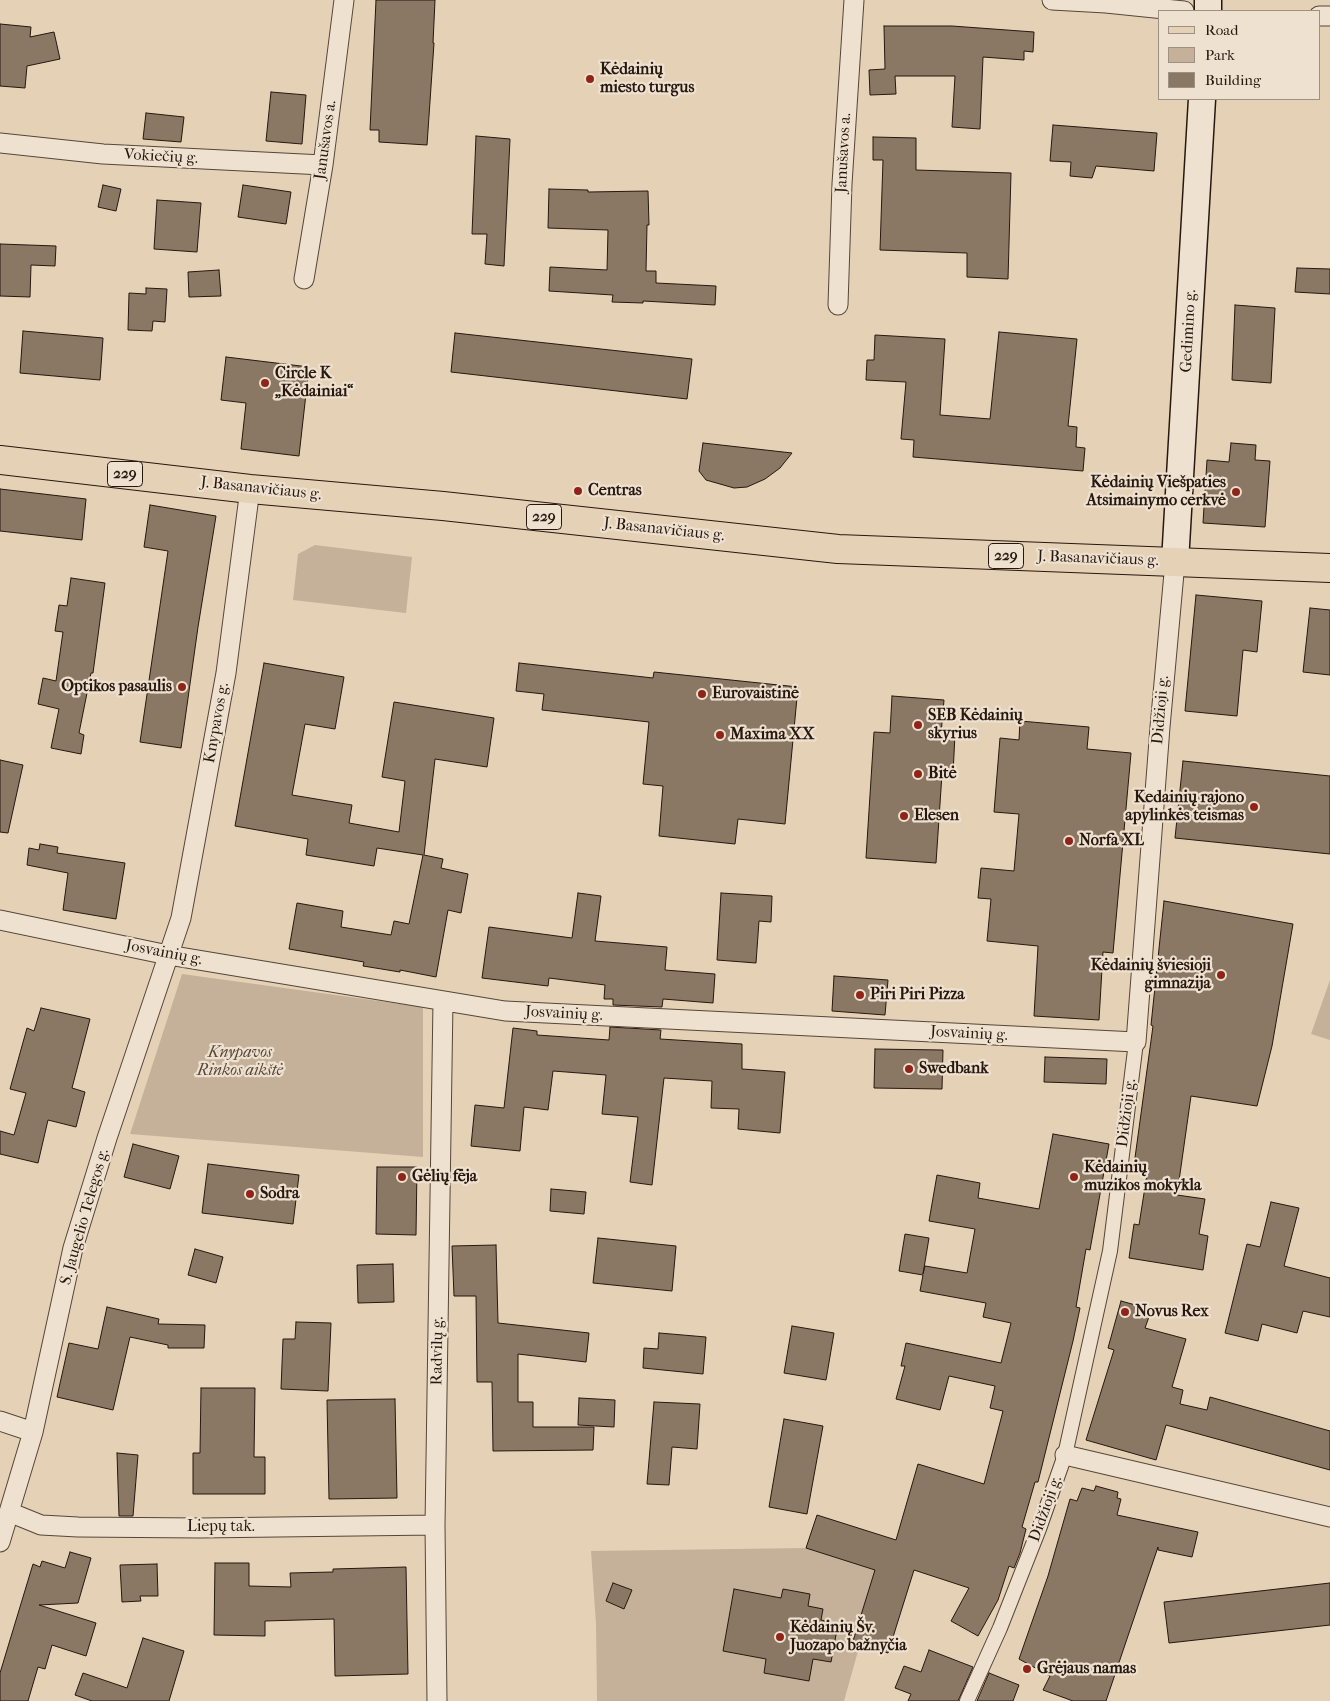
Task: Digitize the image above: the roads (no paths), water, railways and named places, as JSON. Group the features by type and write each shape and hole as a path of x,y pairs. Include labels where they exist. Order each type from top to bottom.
{"main road":[{"name":"Gedimino g.","path":"1175,562 1202,100"},
{"name":"J. Basanavičiaus g.","path":"0,460 250,489 443,506 838,549 1330,568"}],"street":[{"name":"Janušavos a.","path":"304,279 323,164 344,0"},
{"name":"Janušavos a.","path":"838,305 842,184 854,0"},
{"path":"1052,0 1174,10"},
{"name":"Vokiečių g.","path":"0,143 103,154 323,164"},
{"name":"Knypavos g.","path":"168,955 181,918 226,673 250,489"},
{"name":"Didžioji g.","path":"967,1701 1000,1628 1029,1556 1065,1455 1110,1251 1136,1042 1158,742 1175,562"},
{"name":"Josvainių g.","path":"0,920 168,955 505,1011 1136,1042"},
{"name":"S. Jaugelio Telegos g.","path":"0,1542 33,1432 73,1248 168,955"},
{"name":"Radvilų g.","path":"437,1701 435,1525 443,1001"},
{"path":"0,1421 33,1432"},
{"path":"1065,1455 1330,1517"},
{"name":"Liepų tak.","path":"9,1512 41,1525 78,1527 200,1528 435,1525"}],"place":[{"name":"Kėdainių miesto turgus","path":"590,79"},
{"name":"Circle K „Kėdainiai“","path":"265,383"},
{"name":"Centras","path":"578,491"},
{"name":"Kėdainių Viešpaties Atsimainymo cerkvė","path":"1236,492"},
{"name":"Optikos pasaulis","path":"182,687"},
{"name":"Eurovaistinė","path":"702,694"},
{"name":"SEB Kėdainių skyrius","path":"918,725"},
{"name":"Maxima XX","path":"720,735"},
{"name":"Bitė","path":"918,774"},
{"name":"Kedainių rajono apylinkės teismas","path":"1254,807"},
{"name":"Elesen","path":"904,816"},
{"name":"Norfa XL","path":"1069,841"},
{"name":"Kėdainių šviesioji gimnazija","path":"1221,975"},
{"name":"Piri Piri Pizza","path":"860,995"},
{"name":"Swedbank","path":"909,1069"},
{"name":"Gėlių fėja","path":"402,1177"},
{"name":"Kėdainių muzikos mokykla","path":"1074,1177"},
{"name":"Sodra","path":"250,1194"},
{"name":"Novus Rex","path":"1125,1312"},
{"name":"Kėdainių Šv. Juozapo bažnyčia","path":"780,1637"},
{"name":"Grėjaus namas","path":"1027,1669"}],"park label":[{"name":"Knypavos Rinkos aikštė","path":"240,1062"}]}
